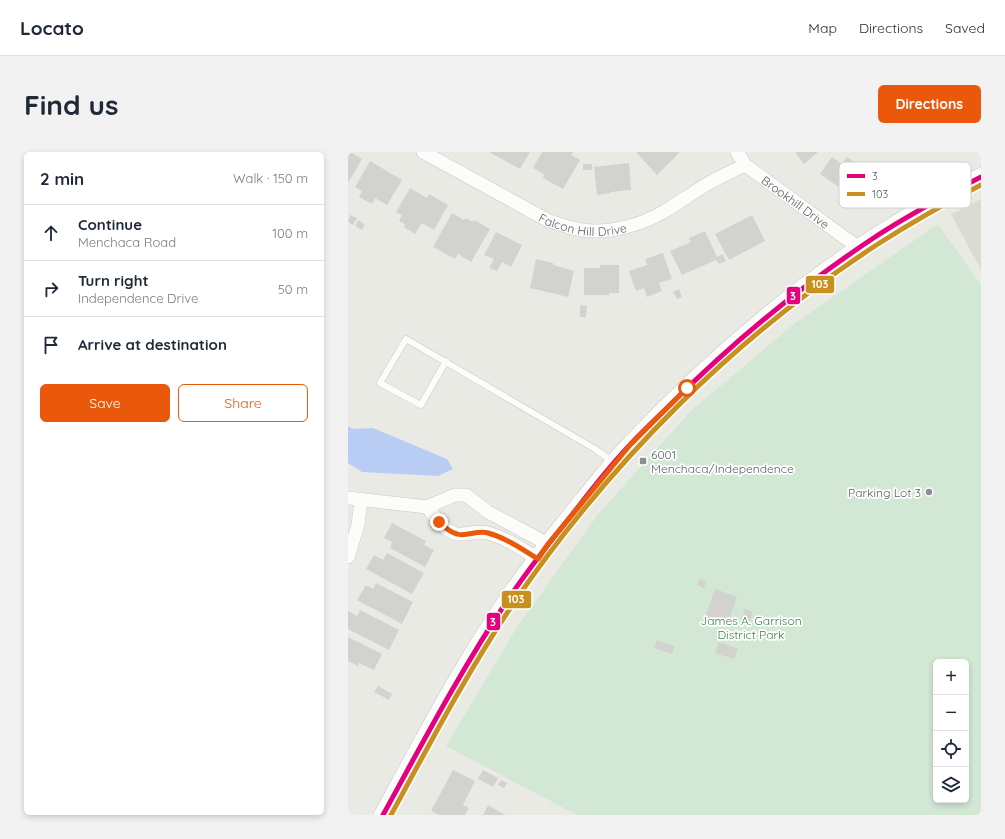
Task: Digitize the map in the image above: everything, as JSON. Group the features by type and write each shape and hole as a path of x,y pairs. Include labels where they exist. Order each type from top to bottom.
{"main road":[{"path":"971,182 981,177"},
{"path":"383,815 465,668 499,612 542,552 630,445 687,388 728,350 779,308 859,248 925,208"}],"street":[{"name":"Falcon Hill Drive","path":"423,152 547,220 567,227 599,231 650,219 664,212 705,185 745,165"},
{"name":"Brookhill Drive","path":"737,152 745,165 859,248"},
{"path":"348,557 358,525 354,499 427,507 455,494 466,495 542,552"},
{"path":"427,507 439,522 457,534 478,531 542,552"}],"lane":[{"path":"446,361 421,405 380,383 406,339 446,361 595,449 615,463"}],"shaded area":[{"path":"981,199 981,270 951,214 963,208 971,208 971,204"}],"green space":[{"name":"James A. Garrison District Park","path":"938,224 981,285 981,815 577,815 446,746 517,627 599,513 692,410 794,324"}],"water":[{"path":"348,426 353,429 373,428 447,459 453,469 438,476 362,472 348,463"}],"building":[{"path":"348,152 362,159 348,183"},
{"path":"489,152 530,152 520,169"},
{"path":"542,152 573,152 571,155 580,160 563,189 543,178 544,174 533,168"},
{"path":"636,152 678,152 679,153 657,175"},
{"path":"795,152 818,152 804,164"},
{"path":"832,157 839,162 839,187 820,174"},
{"path":"847,157 854,162 843,162"},
{"path":"370,161 402,180 387,205 375,198 372,204 359,197 362,191 355,187"},
{"path":"629,163 631,190 597,195 594,167"},
{"path":"583,164 592,164 592,170 583,170"},
{"path":"410,188 427,198 429,194 448,205 434,230 422,223 415,234 404,227 405,224 399,221 402,215 396,212"},
{"path":"452,213 464,220 466,218 473,222 474,220 490,229 471,262 458,254 455,259 433,247"},
{"path":"350,215 357,218 353,225 348,222"},
{"path":"752,215 765,241 729,260 715,234"},
{"path":"358,220 365,224 362,230 355,226"},
{"path":"705,231 717,257 723,254 726,261 719,264 716,260 682,275 670,251 691,242 689,238"},
{"path":"496,232 522,245 511,267 502,262 497,271 489,268 494,259 484,255"},
{"path":"663,253 672,279 659,283 662,291 647,297 644,288 636,291 629,271 647,265 645,259"},
{"path":"536,259 553,263 553,265 574,271 568,297 530,288"},
{"path":"600,265 619,265 619,293 609,293 609,295 584,295 584,268 600,268"},
{"path":"679,289 682,297 677,299 673,292"},
{"path":"580,305 587,306 586,317 580,317"},
{"path":"392,523 426,541 424,545 434,550 425,567 390,548 392,542 384,538"},
{"path":"387,553 424,573 412,594 366,569 374,555 383,560"},
{"path":"700,579 706,582 704,588 697,585"},
{"path":"376,583 413,602 402,624 357,600 366,585 373,589"},
{"path":"715,589 737,597 727,625 705,618"},
{"path":"745,609 753,612 749,623 741,620"},
{"path":"360,610 399,630 389,650 348,629 348,611 357,616"},
{"path":"348,637 382,654 374,670 359,663 358,666 348,661"},
{"path":"657,640 675,646 672,654 654,648"},
{"path":"719,642 738,649 734,659 715,653"},
{"path":"378,686 392,694 389,700 374,692"},
{"path":"453,770 475,781 463,805 469,808 465,815 439,815 431,811"},
{"path":"483,770 498,778 493,787 478,779"},
{"path":"501,780 507,783 504,788 498,785"},
{"path":"488,805 500,812 506,815 483,815"}],"transit line":[{"name":"3","path":"971,182 981,177"},
{"name":"103","path":"971,190 981,185"},
{"name":"3","path":"383,815 459,678 509,598 555,536 613,464 695,380 768,316 845,257 923,208"},
{"name":"103","path":"391,815 466,680 515,601 552,549 592,499 634,451 679,405 774,319 825,280 878,244 938,208"}],"place":[{"name":"6001 Menchaca/Independence","path":"643,461"},
{"name":"Parking Lot 3","path":"929,492"}],"route":[{"path":"439,522 457,534 478,531 507,540 538,559 548,544 630,445 687,388"}]}
